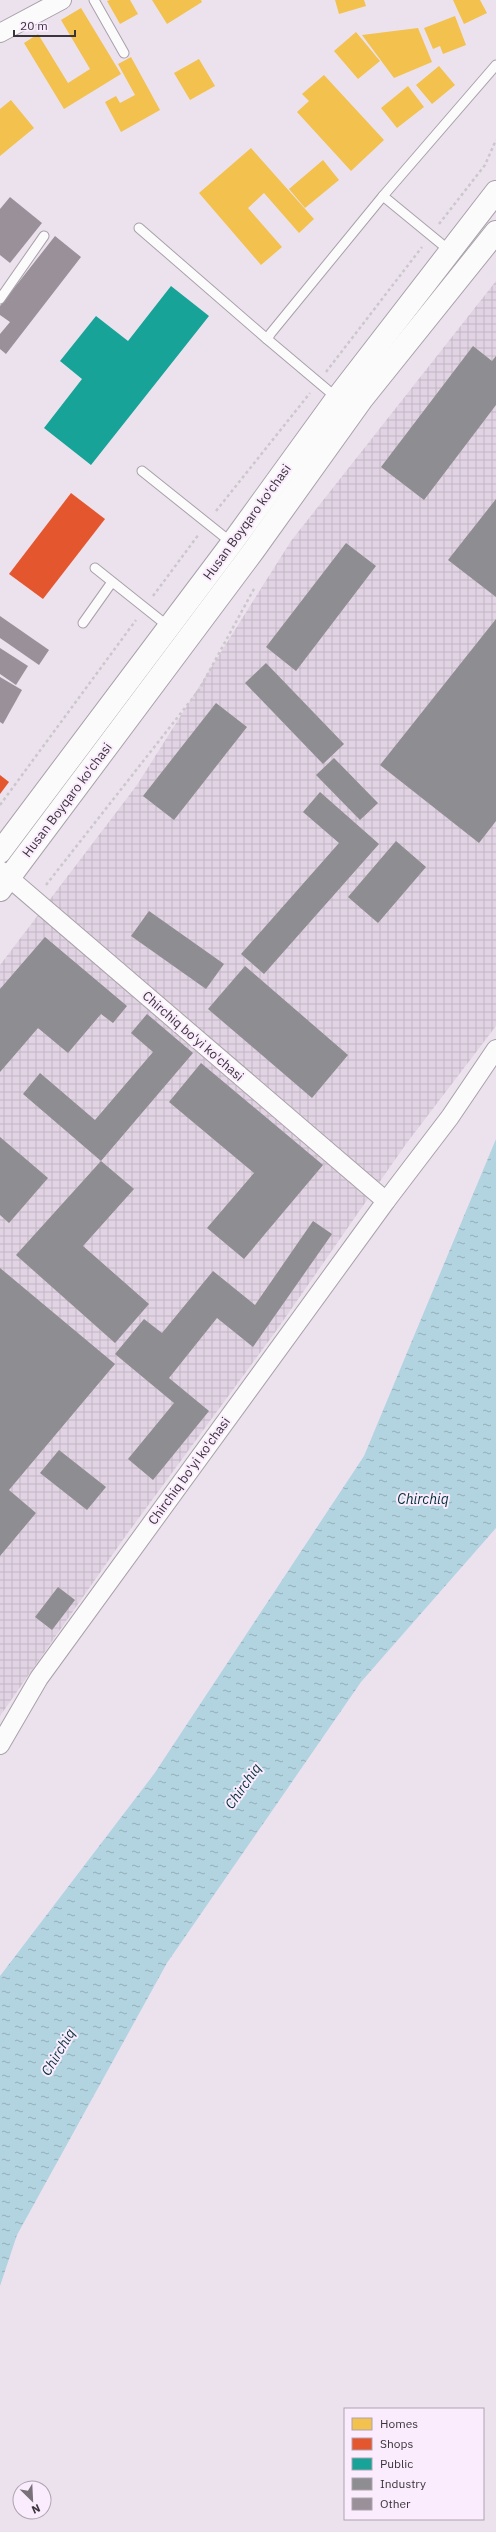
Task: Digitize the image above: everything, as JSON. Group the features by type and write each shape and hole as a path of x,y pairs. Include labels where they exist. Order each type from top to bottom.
{"main road":[{"name":"Husan Boyqaro ko'chasi","path":"0,852 232,543 337,398 496,192"},
{"name":"Husan Boyqaro ko'chasi","path":"3,880 249,556 362,399 496,232"}],"street":[{"path":"0,33 62,0"},
{"name":"Chirchiq bo'yi ko'chasi","path":"3,880 35,900 386,1201"},
{"name":"Chirchiq bo'yi ko'chasi","path":"0,1745 39,1678 386,1201 450,1117 496,1049"}],"lane":[{"path":"94,0 124,53"},
{"path":"267,339 383,196 496,65"},
{"path":"383,196 450,251"},
{"path":"139,228 337,398"},
{"path":"0,299 44,236"},
{"path":"142,471 232,543"},
{"path":"95,568 169,627"},
{"path":"83,623 112,582"}],"path":[{"path":"0,805 207,523 485,166 496,140"},
{"path":"35,900 199,690 257,581"}],"shaded area":[{"path":"496,281 496,1026 406,1144 276,1331 122,1541 0,1716 0,965 137,785 291,541"}],"water":[{"name":"Chirchiq","path":"496,1139 496,1528 361,1682 167,1963 17,2235 0,2286 0,1976 154,1774 364,1456"}],"building: Homes":[{"path":"130,0 138,14 120,24 107,1"},
{"path":"152,0 201,0 202,2 167,24"},
{"path":"335,0 364,0 366,6 339,14"},
{"path":"453,0 480,0 487,13 464,24"},
{"path":"81,8 121,74 64,109 24,43 38,34 68,83 90,69 61,20"},
{"path":"455,16 466,45 443,54 440,46 433,49 424,28"},
{"path":"418,28 432,62 394,78 362,35"},
{"path":"356,32 380,61 358,79 334,51"},
{"path":"131,57 160,110 121,132 105,102 116,96 120,103 135,95 118,64"},
{"path":"199,59 215,86 190,100 174,73"},
{"path":"439,66 455,85 432,104 416,85"},
{"path":"324,75 384,140 351,171 297,112 309,101 302,94"},
{"path":"408,86 424,107 397,128 381,108"},
{"path":"11,100 34,128 0,156 0,109"},
{"path":"251,148 314,219 299,233 264,193 248,208 282,247 261,265 199,193"},
{"path":"323,160 339,180 305,208 289,189"}],"building: Shops":[{"path":"71,493 105,519 43,599 9,574"},
{"path":"0,775 9,782 0,794"}],"building: Public":[{"path":"171,286 209,316 91,465 44,428 82,379 60,361 96,316 128,341"}],"building: Industry":[{"path":"473,346 492,361 496,356 496,405 424,500 381,467"},
{"path":"496,499 496,597 448,560"},
{"path":"346,543 376,566 296,671 266,647"},
{"path":"496,619 496,821 479,843 380,765"},
{"path":"266,663 344,744 323,764 245,683"},
{"path":"216,703 247,727 174,820 143,796"},
{"path":"334,758 378,803 360,820 316,775"},
{"path":"320,792 379,844 264,974 241,954 339,843 303,812"},
{"path":"396,841 426,867 378,923 348,897"},
{"path":"149,911 224,964 206,989 131,936"},
{"path":"45,937 127,1006 113,1023 101,1014 68,1053 38,1028 0,1072 0,989"},
{"path":"245,966 348,1055 312,1098 208,1009"},
{"path":"147,1014 193,1053 101,1161 23,1094 40,1073 95,1120 153,1052 131,1033"},
{"path":"201,1063 323,1165 244,1259 207,1228 254,1173 169,1102"},
{"path":"0,1137 48,1178 9,1223 0,1215"},
{"path":"101,1161 134,1189 83,1246 149,1304 115,1343 16,1255"},
{"path":"313,1221 332,1234 253,1347 217,1318 169,1378 209,1411 153,1480 128,1459 174,1403 115,1354 144,1319 162,1333 213,1271 255,1305"},
{"path":"0,1268 115,1364 9,1490 36,1513 0,1556"},
{"path":"59,1450 106,1487 87,1510 40,1473"},
{"path":"58,1587 75,1600 52,1630 35,1617"}],"building: Other":[{"path":"10,197 42,223 10,263 0,255 0,209"},
{"path":"55,236 81,257 6,354 0,349 0,334 10,322 0,315 0,306"},
{"path":"0,616 49,650 39,665 0,638"},
{"path":"0,648 28,666 16,685 0,674"},
{"path":"0,677 22,690 3,724 0,722"}]}
